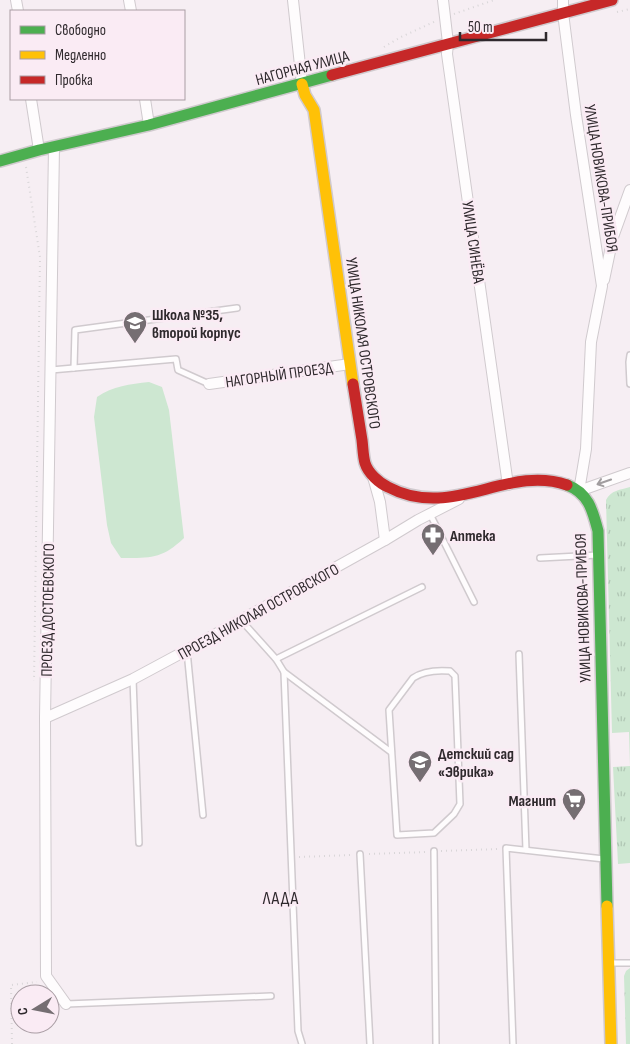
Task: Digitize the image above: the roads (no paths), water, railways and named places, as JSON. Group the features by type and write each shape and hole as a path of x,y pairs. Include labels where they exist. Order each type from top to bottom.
{"street":[{"name":"УЛИЦА НИКОЛАЯ ОСТРОВСКОГО","path":"293,0 302,84 314,110 365,464 373,477"},
{"name":"УЛИЦА СИНЁВА","path":"443,0 448,43 447,54 508,485"},
{"name":"УЛИЦА НОВИКОВА-ПРИБОЯ","path":"564,0 563,13 576,115 602,286 591,342 586,449 579,491 592,509 598,532 611,1044"},
{"name":"НАГОРНАЯ УЛИЦА","path":"0,161 39,150 150,125 612,0"},
{"path":"31,100 39,150"},
{"path":"145,100 150,125"},
{"name":"ПРОЕЗД ДОСТОЕВСКОГО","path":"54,147 45,718 46,976 66,1004"},
{"path":"602,286 613,237 630,190"},
{"name":"НАГОРНЫЙ ПРОЕЗД","path":"209,384 350,364"},
{"path":"373,477 388,488 403,494 420,498 440,499 466,496 508,485 542,480 565,484 579,491 630,473"},
{"path":"373,477 380,502 386,540"},
{"name":"ПРОЕЗД НИКОЛАЯ ОСТРОВСКОГО","path":"45,718 133,679 386,540 429,514 466,496"}],"lane":[{"path":"74,368 75,330 238,308"},
{"path":"630,355 628,362 630,384"},
{"path":"51,370 176,359 178,370 209,384"},
{"path":"429,514 474,602"},
{"path":"540,558 598,555"},
{"path":"276,660 422,587"},
{"path":"241,620 284,672 391,752 397,835 434,833 454,814 460,804 455,676 452,672 447,670 423,672 413,678 389,710 391,752"},
{"path":"187,650 203,815"},
{"path":"518,654 526,850"},
{"path":"284,672 298,1031 302,1044"},
{"path":"133,679 139,843"},
{"path":"513,1044 506,848 605,859"},
{"path":"434,852 436,1044"},
{"path":"360,854 370,1044"},
{"path":"608,962 630,963"},
{"path":"66,1004 271,996"}],"place":[{"name":"Школа №35, второй корпус","path":"135,344"},
{"name":"Аптека","path":"433,556"},
{"name":"Детский сад «Эврика»","path":"420,783"},
{"name":"Магнит","path":"574,821"}],"district":[{"name":"ЛАДА","path":"281,898"}]}
